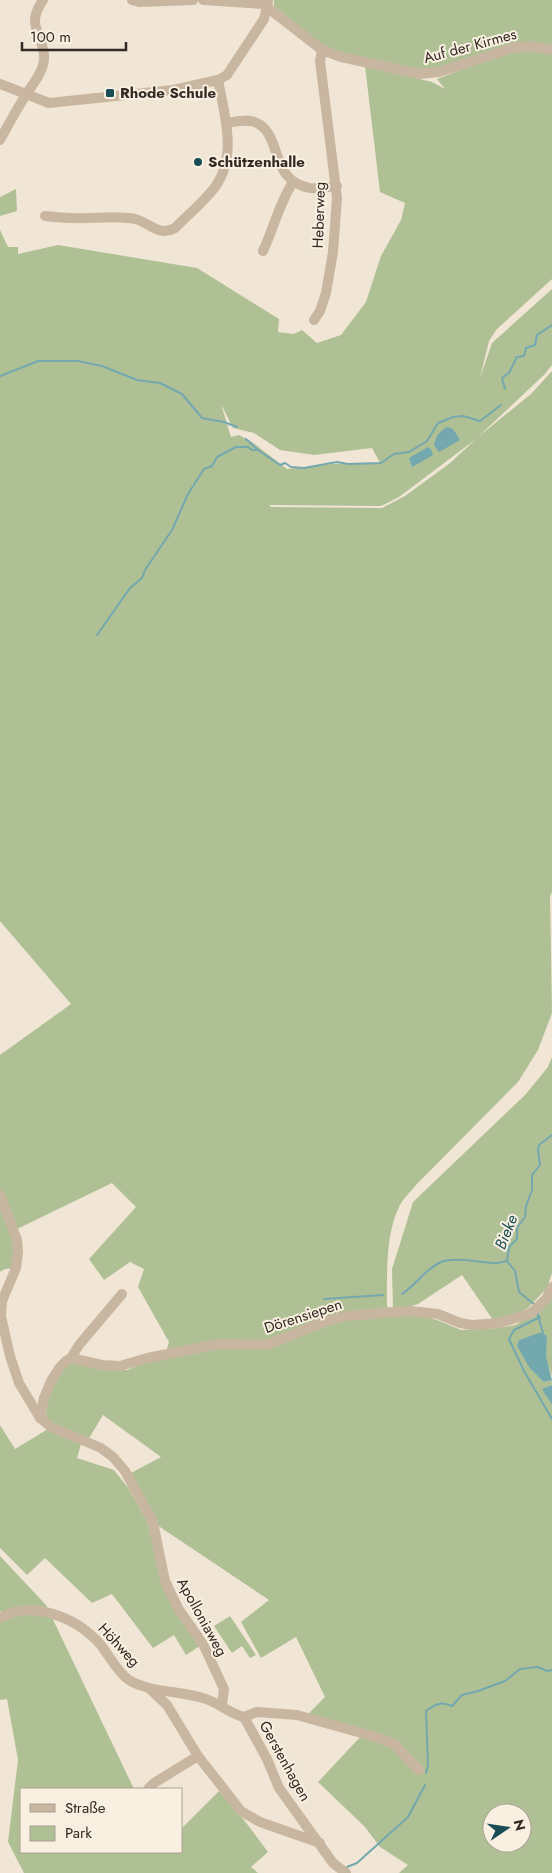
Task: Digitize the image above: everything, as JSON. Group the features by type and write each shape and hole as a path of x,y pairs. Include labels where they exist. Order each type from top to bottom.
{"street":[{"path":"34,0 37,11"},
{"path":"0,140 38,77 44,61 43,49 35,24 37,11 43,0"},
{"path":"132,0 139,2 193,0"},
{"name":"Auf der Kirmes","path":"204,0 268,4 322,50 341,57 420,74 438,72 512,48 532,46 552,50"},
{"path":"0,84 50,103 173,90 218,80 227,74 264,19 268,4"},
{"name":"Heberweg","path":"314,320 320,312 326,293 333,252 337,186 320,61 322,50"},
{"path":"45,216 136,220 167,232 175,228 212,191 224,171 229,137 218,80"},
{"path":"226,123 245,120 257,123 268,132 282,169 293,182 311,188 337,186"},
{"path":"263,251 274,226 277,211 293,182"},
{"path":"0,1195 14,1230 18,1252 16,1268 2,1301 1,1316 10,1356 19,1383 40,1418"},
{"name":"Dörensiepen","path":"71,1358 102,1365 120,1366 147,1358 209,1346 224,1344 274,1344 324,1322 346,1316 424,1311 472,1325 500,1323 531,1313 546,1299 552,1287"},
{"path":"40,1418 44,1398 51,1381 60,1367 71,1358 85,1337 122,1294"},
{"name":"Apolloniaweg","path":"40,1418 51,1428 101,1448 113,1457 125,1471 153,1522 165,1581 178,1608 203,1644 224,1689 222,1705"},
{"name":"Höhweg","path":"0,1618 15,1610 58,1615 77,1625 94,1639 128,1679 150,1689 204,1698 222,1705 236,1715 244,1717"},
{"path":"150,1689 167,1705 198,1756 240,1810 260,1822 320,1843"},
{"name":"Gerstenhagen","path":"346,1873 334,1863 279,1788 267,1759 244,1717 258,1712 297,1715 378,1738 394,1744 419,1770"},
{"path":"149,1788 198,1756"}],"green space":[{"path":"274,0 552,0 552,47 539,43 425,71 364,59 324,47 274,6"},
{"path":"544,50 552,54 552,279 496,330 489,341 480,378 492,343 552,289 552,365 545,374 478,437 531,394 552,371 552,892 550,896 552,1013 538,1050 518,1082 416,1185 401,1203 392,1227 388,1254 387,1307 393,1308 392,1269 413,1202 525,1095 548,1067 552,1057 552,1273 547,1288 528,1308 512,1317 493,1320 462,1275 418,1304 400,1310 437,1320 461,1330 499,1328 515,1325 532,1315 552,1292 552,1376 545,1356 547,1336 543,1333 519,1340 544,1382 552,1380 552,1385 543,1389 552,1405 552,1873 399,1873 408,1865 380,1847 365,1827 318,1782 363,1734 305,1717 325,1697 296,1637 261,1658 241,1622 269,1600 154,1523 129,1474 161,1457 103,1415 88,1440 52,1425 46,1417 47,1395 62,1368 72,1362 127,1370 165,1355 169,1342 138,1287 144,1269 130,1262 104,1280 89,1259 136,1207 112,1183 15,1230 16,1268 5,1269 0,1272 0,1055 71,1004 0,921 0,230 8,247 18,247 18,254 58,245 197,268 279,319 278,332 294,334 302,330 317,343 341,335 366,302 381,256 401,220 405,203 380,192 365,66 432,82 445,89 437,79 489,59 518,51","holes":["221,404 233,428 254,433 280,450 314,455 372,448 380,463 333,464 287,469 252,442 239,435 231,437","476,439 450,463 405,496 382,508 271,507 269,505 381,506 399,497"]},
{"path":"16,189 17,211 0,216 0,197"},
{"path":"0,1425 15,1449 48,1429 81,1444 77,1458 114,1470 129,1489 148,1523 161,1580 203,1644 186,1655 174,1635 153,1648 112,1594 92,1603 45,1558 27,1575 0,1548"},
{"path":"0,1556 46,1605 134,1788 20,1788 20,1853 182,1853 182,1828 219,1791 268,1852 251,1867 258,1873 24,1873 8,1842 18,1760 7,1699 0,1700 0,1614 2,1612 0,1611"},
{"path":"230,1616 256,1655 250,1658 242,1646 232,1653 214,1626"}],"water":[{"path":"447,427 453,429 460,440 439,452 434,445 438,434"},
{"path":"428,447 433,455 412,467 409,458"},
{"path":"539,1333 547,1336 546,1356 552,1380 544,1382 529,1367 517,1346 519,1340"},
{"path":"552,1385 552,1405 542,1389"}],"waterway":[{"path":"505,389 502,378 509,373 517,357 524,356 526,348 535,345 537,335 552,325"},
{"path":"0,376 38,361 78,361 102,366 137,380 160,383 182,394 202,418 224,422 237,427"},
{"path":"246,439 280,465 285,463 291,467 304,468 337,462 348,464 381,463 394,454 409,452 427,441 438,423 453,417 463,416 480,421 501,405"},
{"path":"97,635 130,588 142,578 145,570 172,530 188,494 204,469 212,466 217,457 236,447 248,447 252,450 258,450"},
{"name":"Bieke","path":"535,1305 519,1292 515,1271 507,1261 509,1247 517,1239 517,1228 525,1217 526,1206 532,1190 532,1175 540,1165 539,1145 552,1135"},
{"path":"402,1294 431,1268 441,1262 460,1260 495,1263 507,1261"},
{"path":"324,1299 383,1295"},
{"name":"Bieke","path":"537,1312 543,1333"},
{"name":"Bieke","path":"540,1317 514,1330 509,1339 524,1371 552,1419"},
{"path":"426,1773 428,1765 426,1711 438,1704 452,1706 462,1695 505,1681 520,1669 538,1667 547,1671 552,1670"},
{"path":"347,1867 357,1863 408,1817 425,1785"}],"place":[{"name":"Rhode Schule","path":"110,93"},
{"name":"Schützenhalle","path":"198,162"}]}
